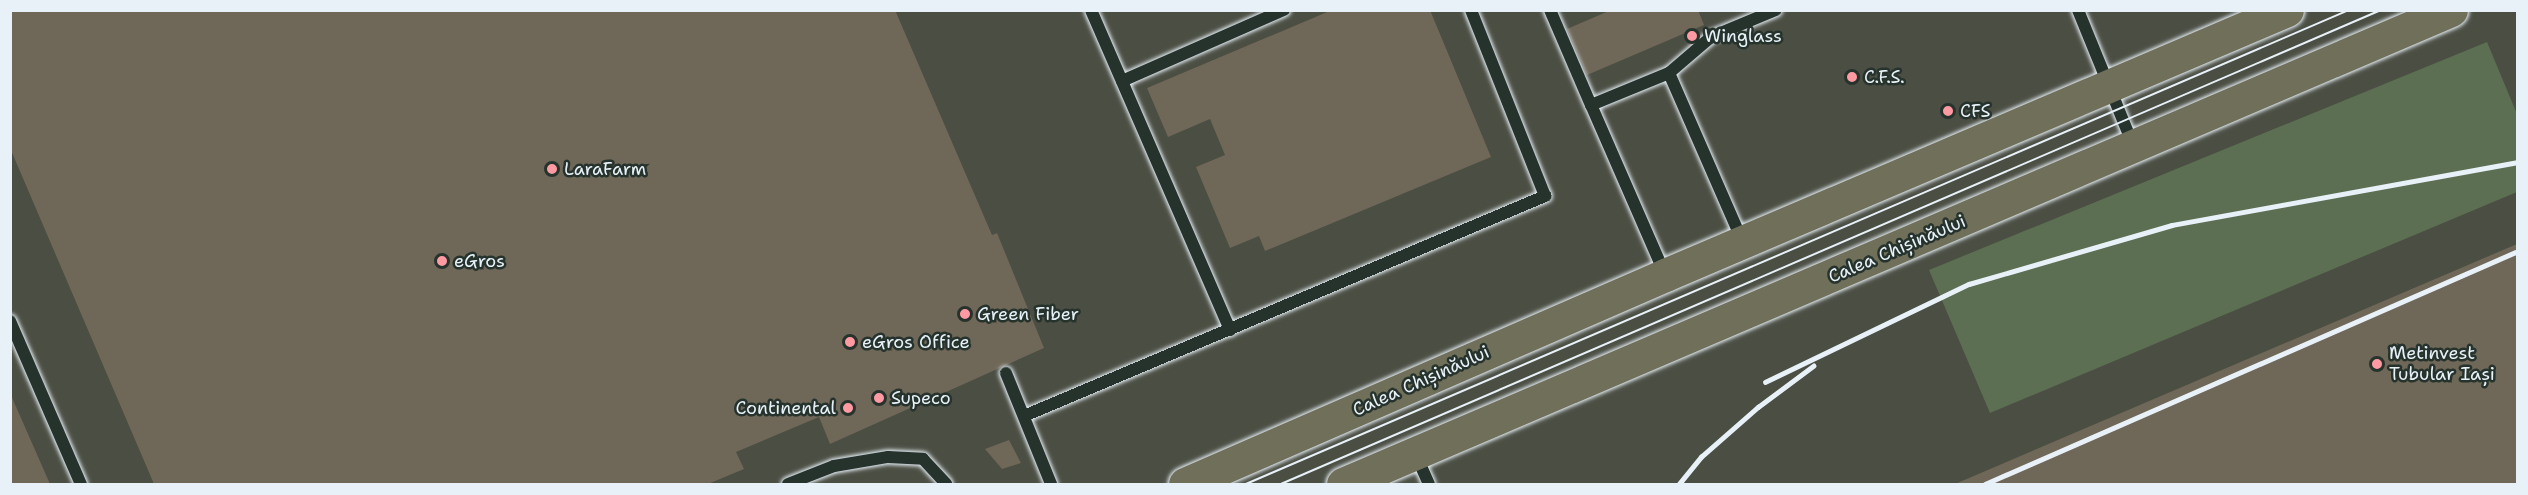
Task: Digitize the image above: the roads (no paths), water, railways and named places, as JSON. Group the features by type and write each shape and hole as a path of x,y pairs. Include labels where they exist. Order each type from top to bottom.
{"main road":[{"name":"Calea Chișinăului","path":"1185,484 1665,274 2287,10"},
{"name":"Calea Chișinăului","path":"1342,484 2134,148 2451,10"}],"lane":[{"path":"1091,10 1230,330"},
{"path":"1122,81 1284,10"},
{"path":"1024,416 1545,196 1471,10"},
{"path":"1550,10 1665,274"},
{"path":"1591,105 1669,73 1711,38 1776,10"},
{"path":"2078,10 2134,148"},
{"path":"1669,73 1743,242"},
{"path":"10,321 81,484"},
{"path":"1006,373 1051,484"},
{"path":"1415,453 1429,484"},
{"path":"788,484 834,466 888,457 923,459 946,484"}],"tram line":[{"path":"1246,484 2349,10"},
{"path":"1281,484 2381,10"}],"railway":[{"path":"1765,382 1969,284 2172,225 2518,162"},
{"path":"1985,484 2518,251"},
{"path":"1679,484 1701,457 1758,407 1813,366"}],"place":[{"name":"Winglass","path":"1692,36"},
{"name":"C.F.S.","path":"1852,77"},
{"name":"CFS","path":"1948,111"},
{"name":"LaraFarm","path":"552,169"},
{"name":"eGros","path":"442,261"},
{"name":"Green Fiber","path":"965,314"},
{"name":"eGros Office","path":"850,342"},
{"name":"Metinvest Tubular Iași","path":"2377,364"},
{"name":"Supeco","path":"879,398"},
{"name":"Continental","path":"848,408"}]}
